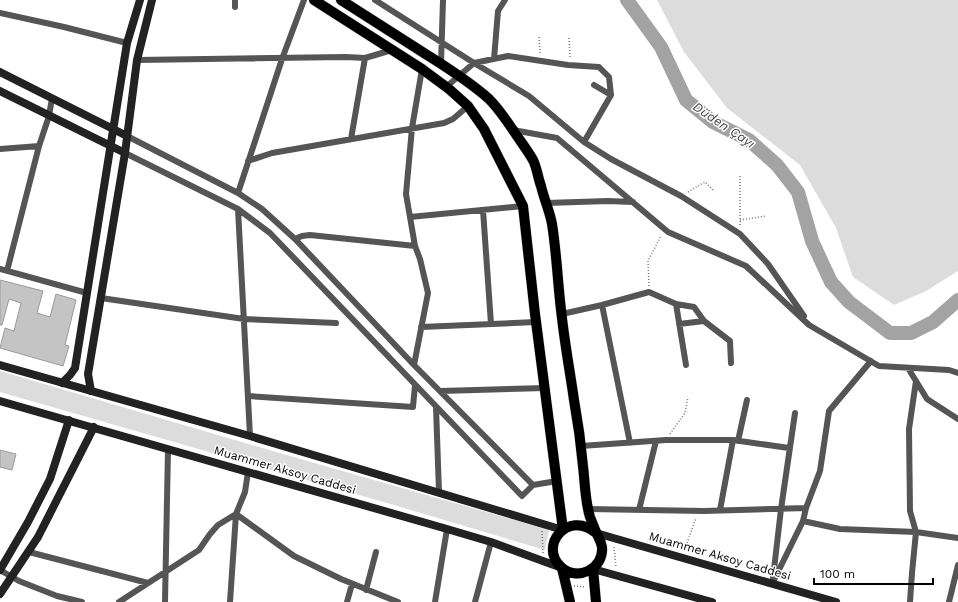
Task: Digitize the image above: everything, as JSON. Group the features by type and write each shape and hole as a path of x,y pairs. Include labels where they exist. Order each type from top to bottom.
{"main road":[{"path":"62,383 75,368 127,43 140,0"},
{"path":"91,391 88,374 125,153 137,60 152,0"},
{"path":"314,0 422,69 468,106 484,129 523,206 536,322 563,530"},
{"path":"341,0 459,76 489,100 505,117 533,161 552,222 561,314 581,446 588,509 602,548 598,563 593,569 581,574 574,574 562,568 557,563 553,549 554,541 563,530 569,526 577,525 584,526 596,533"},
{"path":"0,72 127,136"},
{"path":"0,91 125,153"},
{"name":"Muammer Aksoy Caddesi","path":"0,365 250,436 563,530"},
{"name":"Muammer Aksoy Caddesi","path":"0,400 491,542 562,568"},
{"path":"0,570 28,522 50,479 69,420"},
{"path":"0,594 38,537 94,427"},
{"name":"Muammer Aksoy Caddesi","path":"596,533 836,602"},
{"path":"562,568 570,602"},
{"path":"593,569 712,602"},
{"path":"593,569 596,602"}],"street":[{"path":"234,0 235,8"},
{"path":"238,193 282,59 304,0"},
{"path":"375,0 529,96 584,142 611,159 681,196 740,234 768,264 810,325"},
{"path":"441,64 443,0"},
{"path":"494,59 498,11 504,0"},
{"path":"0,13 127,43"},
{"path":"137,60 365,58 392,50"},
{"path":"446,87 474,63 508,56 571,66 599,67 609,77 610,95 584,142"},
{"path":"351,139 365,58"},
{"path":"414,365 428,293 420,259 415,246 406,194 412,128 422,69"},
{"path":"594,85 610,95"},
{"path":"7,271 39,146 49,116 52,98"},
{"path":"248,162 272,153 444,123 452,119 468,106"},
{"path":"513,130 557,138 665,229 746,266 810,325 879,366 949,370 958,373"},
{"path":"127,136 238,193 262,209 295,238 414,365 533,485"},
{"path":"0,149 39,146"},
{"path":"125,153 238,210 270,233 522,496 533,485 557,481"},
{"path":"546,203 608,200 633,202"},
{"path":"410,217 523,206"},
{"path":"238,210 250,436"},
{"path":"483,210 491,324"},
{"path":"295,238 310,235 415,246"},
{"path":"0,269 87,293"},
{"path":"562,314 650,292 676,304 694,307 704,321 730,341 731,364"},
{"path":"101,298 244,319 336,323"},
{"path":"676,304 686,365"},
{"path":"602,305 630,443"},
{"path":"679,324 704,321"},
{"path":"421,327 536,322"},
{"path":"772,583 803,521 806,508 820,471 829,411 871,361"},
{"path":"908,368 928,399 958,419"},
{"path":"910,602 916,532 910,511 909,429 916,381"},
{"path":"248,396 413,407 415,385"},
{"path":"441,391 545,388"},
{"path":"720,510 735,440 747,400"},
{"path":"436,407 439,492"},
{"path":"772,583 789,448 795,413"},
{"path":"581,446 666,440 735,440 789,448"},
{"path":"639,510 656,441"},
{"path":"165,602 168,449"},
{"path":"230,602 236,514 245,492 248,472"},
{"path":"588,509 698,511 806,508"},
{"path":"122,601 148,582 199,550 218,525 236,514"},
{"path":"236,514 294,556 352,584 398,602"},
{"path":"803,521 840,529 916,532 958,538"},
{"path":"435,602 447,529"},
{"path":"474,602 491,542"},
{"path":"28,552 148,582"},
{"path":"366,590 376,552"},
{"path":"950,602 958,565"},
{"path":"0,570 12,577 57,596 82,602"},
{"path":"347,602 352,584"}],"path":[{"path":"539,37 540,61"},
{"path":"569,38 571,66"},
{"path":"740,176 740,234"},
{"path":"681,196 706,182 714,191"},
{"path":"740,220 766,216"},
{"path":"650,292 648,260 665,229"},
{"path":"666,440 685,413 688,397"},
{"path":"687,543 698,511"},
{"path":"542,523 543,561"},
{"path":"614,538 616,575"},
{"path":"567,586 594,587"}],"shaded area":[{"path":"657,0 958,0 958,271 926,291 894,305 853,277 836,228 800,165 727,108 684,52"},
{"path":"0,371 549,530 545,550 0,392"}],"building":[{"path":"0,280 43,291 37,313 50,317 56,294 76,300 65,345 69,346 63,366 0,348 5,328 14,331 21,303 9,299 2,325 0,325"},
{"path":"0,450 16,454 12,470 0,467"}],"waterway":[{"name":"Düden Çayı","path":"627,0 661,47 686,100 713,122 749,140 777,165 798,192 812,241 831,282 849,302 890,333 911,333 933,322 958,300"}]}
